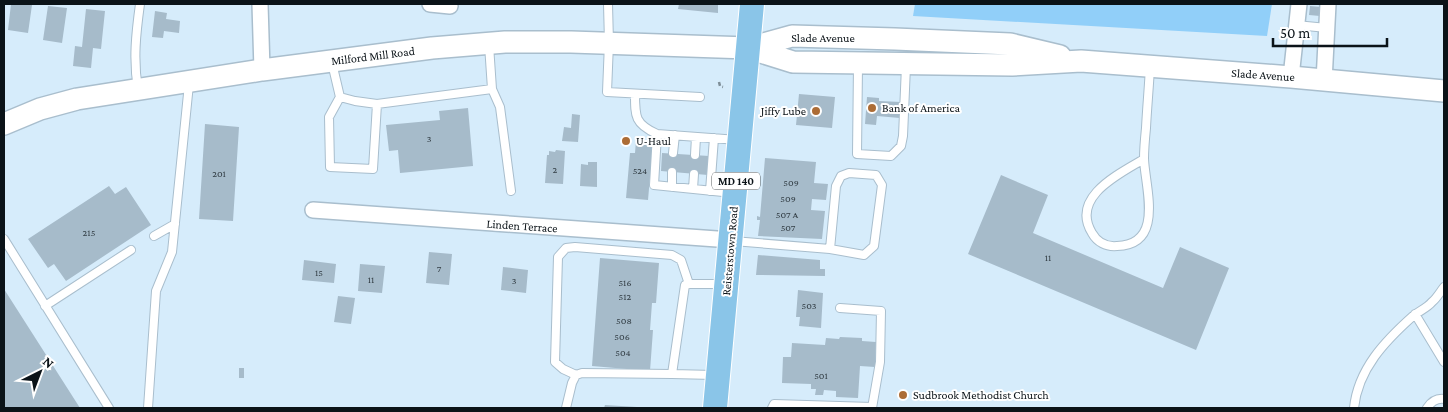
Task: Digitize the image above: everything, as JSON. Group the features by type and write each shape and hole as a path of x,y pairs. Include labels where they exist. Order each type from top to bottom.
{"main road":[{"name":"Reisterstown Road","path":"716,408 752,4"},
{"name":"Slade Avenue","path":"748,48 792,36 895,39 1010,44 1081,61"},
{"name":"Milford Mill Road","path":"4,124 40,109 77,100 262,70 432,48 489,44 571,42 748,48"},
{"name":"Slade Avenue","path":"748,48 793,62 1012,65 1081,61 1291,77 1444,92"}],"street":[{"path":"260,4 262,70"},
{"path":"430,4 450,6"},
{"path":"1291,77 1299,4"},
{"path":"1324,81 1328,4"},
{"name":"Linden Terrace","path":"313,210 731,240"}],"lane":[{"path":"138,90 135,71 135,42 140,4"},
{"path":"608,4 607,92 700,97"},
{"path":"1296,24 1327,28"},
{"path":"489,44 492,89 500,107 511,191"},
{"path":"331,61 340,97 329,117 330,167 373,169 377,104"},
{"path":"858,63 857,154 891,156 901,146 903,136 906,64"},
{"path":"1144,159 1106,183 1088,204 1086,214 1087,225 1094,236 1103,244 1128,245 1141,238 1146,229 1150,197 1144,159 1150,67"},
{"path":"148,408 156,291 172,252 189,82"},
{"path":"340,97 355,102 377,104 492,89"},
{"path":"635,94 637,119 644,128 658,134 740,140"},
{"path":"658,134 654,185 735,194"},
{"path":"673,154 674,135"},
{"path":"695,155 696,137"},
{"path":"710,191 714,138"},
{"path":"672,172 672,187"},
{"path":"731,240 830,249 864,255 874,246 882,185 876,175 849,172 841,176 836,186 830,249"},
{"path":"693,189 694,174"},
{"path":"154,236 175,224"},
{"path":"4,239 109,408"},
{"path":"690,284 681,260 672,255 575,247 566,248 558,257 555,362 563,369 579,374 718,375"},
{"path":"45,306 130,250"},
{"path":"672,374 685,285 726,284"},
{"path":"1354,408 1356,392 1368,365 1395,333 1415,314 1432,303 1444,287"},
{"path":"772,408 774,404 872,408 880,362 881,311 840,308"},
{"path":"1415,314 1444,362"},
{"path":"566,408 572,383 579,374"},
{"path":"1427,408 1432,402 1444,399"}],"path":[{"path":"719,82 720,86 723,87"}],"shaded area":[{"path":"915,4 1272,4 1267,36 913,16"}],"building":[{"path":"11,4 32,5 28,33 8,30"},
{"path":"679,4 718,4 718,13 678,9"},
{"path":"48,6 67,8 62,43 43,40"},
{"path":"1310,6 1321,7 1320,16 1309,15"},
{"path":"86,9 105,11 101,49 93,48 91,68 73,66 75,46 82,47"},
{"path":"155,11 167,13 166,19 180,21 179,33 164,31 163,38 152,37"},
{"name":"Jiffy Lube","path":"799,94 835,97 832,128 796,125"},
{"path":"867,97 879,98 879,101 901,102 900,118 877,116 876,125 865,124"},
{"path":"468,108 473,166 400,173 398,150 389,151 386,125 440,120 439,111"},
{"path":"572,114 580,115 578,142 562,141 564,127 571,128"},
{"path":"205,124 239,127 233,221 199,219"},
{"path":"636,141 653,143 648,200 626,198 630,153 635,153"},
{"path":"556,150 565,151 563,184 545,183 547,155 549,155 549,151 555,152"},
{"path":"662,153 709,156 708,175 661,171"},
{"path":"765,158 816,162 814,183 828,184 826,200 812,199 811,210 825,211 822,239 758,236 760,220 757,220 757,216 760,217"},
{"path":"588,162 597,162 597,187 580,186 581,164 588,165"},
{"path":"1001,175 1048,195 1033,233 1163,288 1180,247 1229,268 1196,350 968,254"},
{"path":"109,186 115,194 126,187 151,225 66,281 54,264 48,268 28,239"},
{"path":"429,252 452,254 449,285 426,283"},
{"path":"758,255 820,260 820,269 825,269 825,276 756,275"},
{"path":"600,258 659,263 656,303 652,303 650,330 653,330 650,371 592,366"},
{"path":"304,260 336,264 334,283 302,280"},
{"path":"360,264 385,266 382,293 358,291"},
{"path":"503,267 528,270 526,293 501,290"},
{"path":"4,289 80,408 4,408"},
{"path":"798,290 823,293 821,328 799,326 800,317 796,317"},
{"path":"338,296 355,298 351,324 334,322"},
{"path":"840,337 862,338 862,341 876,342 875,367 860,366 858,398 836,397 836,391 824,390 823,395 815,395 816,389 811,389 811,384 782,383 783,357 791,357 792,343 825,345 826,338 839,339"},
{"path":"239,368 244,368 244,378 239,378"},
{"path":"605,405 637,407 637,408 604,408"}],"place":[{"name":"Bank of America","path":"872,108"},
{"name":"Jiffy Lube","path":"816,111"},
{"name":"U-Haul","path":"626,141"},
{"name":"Sudbrook Methodist Church","path":"903,395"}]}
